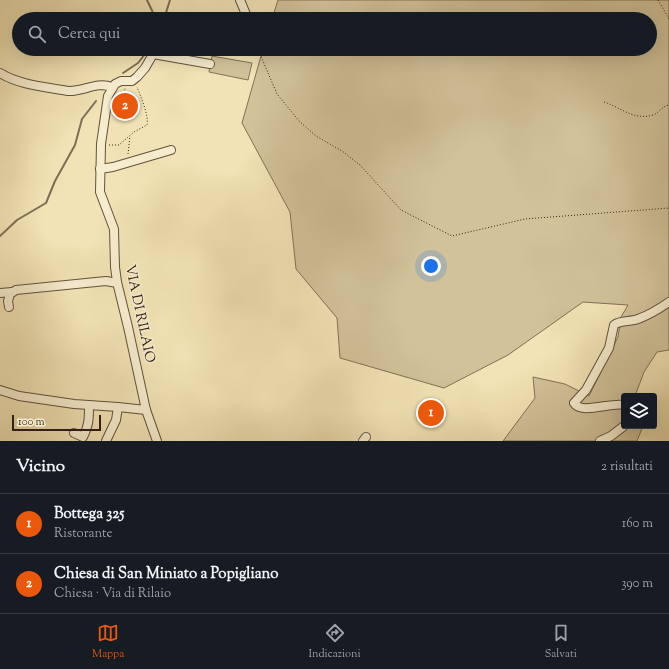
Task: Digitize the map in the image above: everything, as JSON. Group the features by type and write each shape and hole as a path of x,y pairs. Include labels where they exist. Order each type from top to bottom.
{"street":[{"path":"240,0 245,12"},
{"path":"0,73 17,81 72,92 88,87 107,85 112,87 121,81 132,80 145,68 152,56"},
{"path":"173,56 210,64"},
{"name":"VIA DI RILAIO","path":"112,87 106,104 100,144 100,192 114,229 117,283 146,410 157,441"},
{"path":"100,169 128,163 171,150"},
{"path":"0,293 106,281 117,283"},
{"path":"9,307 9,297 12,292"},
{"path":"621,405 614,404 584,409 578,408 574,403 586,390 609,348 614,325 617,323 638,319 656,311 669,302"},
{"path":"0,390 19,396 89,405 146,410"},
{"path":"74,433 83,437 89,423 89,405"},
{"path":"106,441 116,420 118,407"},
{"path":"600,441 611,436 621,428"}],"path":[{"path":"658,0 669,19"},
{"path":"260,56 277,94 299,122 316,136 342,151 360,165 401,210 452,236 525,219 669,208"},
{"path":"114,105 132,80"},
{"path":"100,144 115,146 134,132 146,127 148,121 146,112 132,80"},
{"path":"604,102 635,116 651,116 666,105 669,105"},
{"path":"128,163 130,135"}],"shaded area":[{"path":"278,0 669,0 669,350 657,352 644,372 636,393 621,393 621,429 642,429 637,441 503,441 535,398 533,377 565,384 589,396 618,337 621,317 628,305 583,302 508,355 444,388 340,358 337,318 296,269 290,212 242,123 261,56 657,56 657,12 274,12"},
{"path":"212,56 252,63 248,80 209,72"}],"waterway":[{"path":"147,0 153,12"},
{"path":"166,12 170,0"},
{"path":"123,73 138,63 144,56"},
{"path":"0,236 17,220 46,203 55,181 75,145 82,119 96,101"}],"place":[{"name":"Chiesa di San Miniato a Popigliano","path":"125,106"},
{"name":"Bottega 325","path":"431,413"}]}
